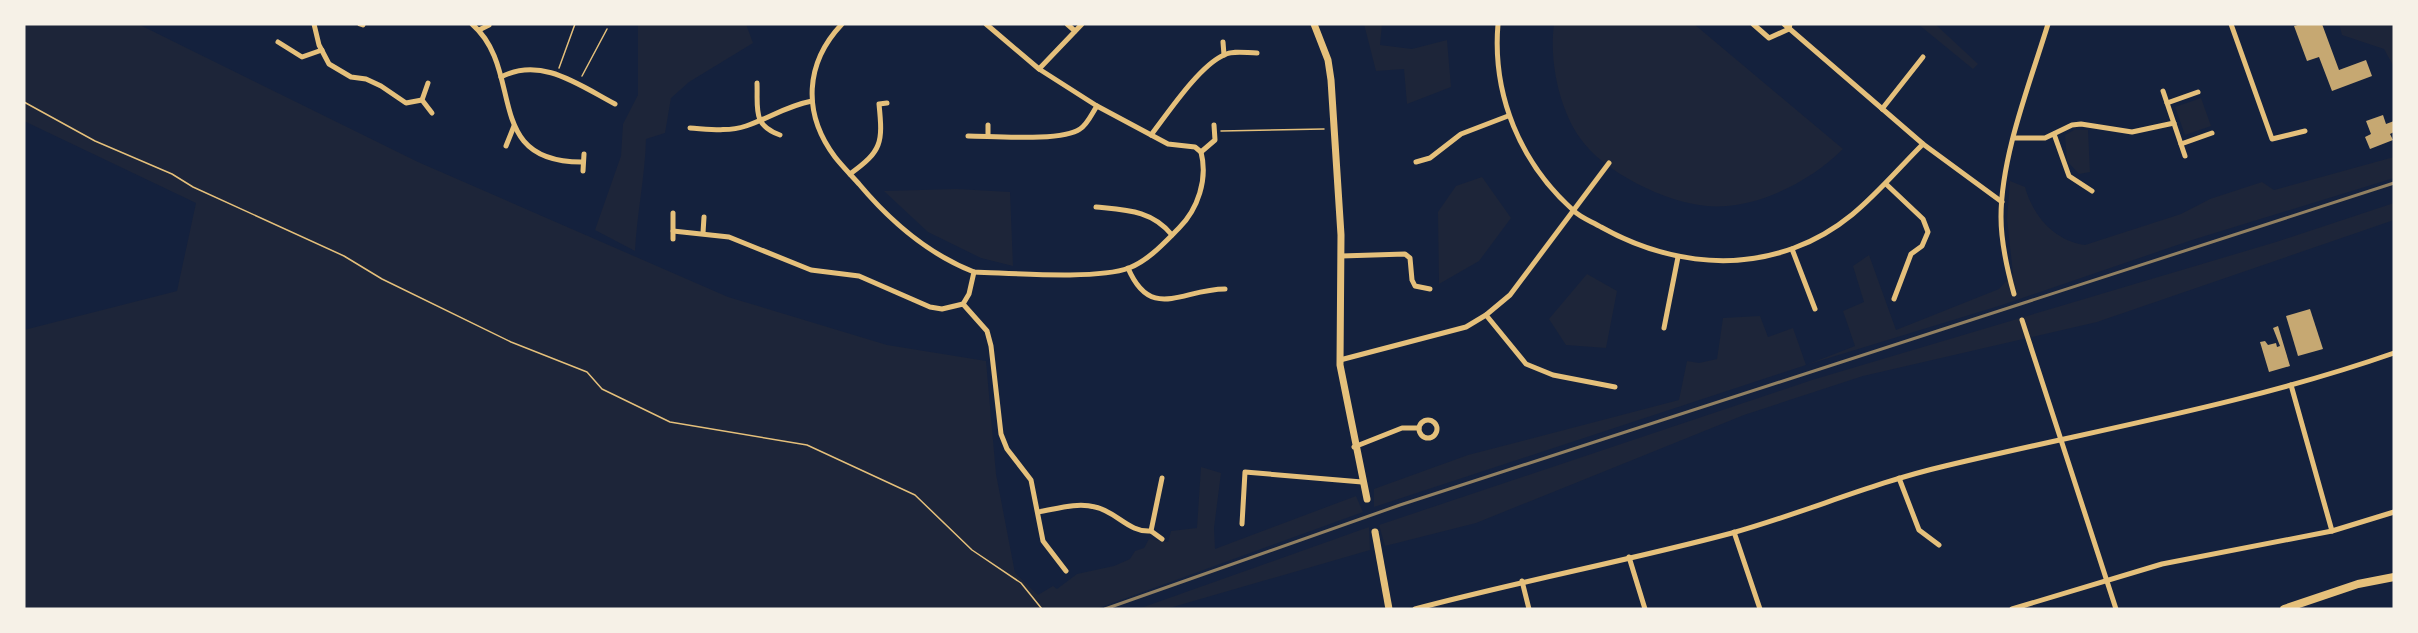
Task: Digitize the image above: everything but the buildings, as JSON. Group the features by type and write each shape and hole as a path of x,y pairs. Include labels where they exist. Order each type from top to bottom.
{"main road":[{"path":"2284,609 2358,584 2394,577"}],"street":[{"path":"314,24 329,64 340,73 366,79 406,103 422,100"},
{"path":"472,24 479,30 501,77 514,126 522,141 534,151 558,161 583,162"},
{"path":"842,24 818,55 812,102 825,141 850,174 902,228 954,264 974,272 1105,272 1128,268 1151,255 1189,218 1198,200 1202,183 1201,152 1196,147 1168,144 1096,106 1039,69 986,24"},
{"path":"1067,24 1075,31"},
{"path":"1039,69 1082,24"},
{"path":"1314,24 1328,60 1334,129 1341,256 1340,360 1354,447 1366,499"},
{"path":"1498,24 1496,67 1508,116 1533,164 1575,212 1628,242 1678,257 1730,262 1792,249 1832,231 1870,201 1923,144"},
{"path":"1753,24 1769,38 1789,26"},
{"path":"1784,24 1923,144 2002,202"},
{"path":"2014,294 2002,235 2002,202 2014,138 2048,24"},
{"path":"2231,24 2272,139 2305,131"},
{"path":"479,30 489,25"},
{"path":"278,42 302,57 322,50"},
{"path":"1223,42 1224,55"},
{"path":"1152,135 1184,92 1224,55 1257,53"},
{"path":"1882,109 1923,57"},
{"path":"501,77 516,69 531,69 556,74 615,104"},
{"path":"422,100 428,83"},
{"path":"757,83 759,119 766,130 780,135"},
{"path":"2163,91 2185,156"},
{"path":"2167,103 2198,92"},
{"path":"422,100 432,113"},
{"path":"690,128 722,130 746,126 790,106 812,102"},
{"path":"850,174 872,158 878,149 882,138 879,104 887,103"},
{"path":"968,136 1032,137 1072,133 1086,123 1096,106"},
{"path":"1416,162 1430,158 1461,134 1508,116"},
{"path":"2014,138 2035,140 2072,125 2081,124 2132,132 2174,123"},
{"path":"988,125 988,136"},
{"path":"506,146 514,126"},
{"path":"1201,152 1215,140 1214,128"},
{"path":"2181,144 2212,133"},
{"path":"2054,134 2069,176 2092,191"},
{"path":"583,171 584,154"},
{"path":"1340,360 1466,327 1486,315 1510,295 1575,212 1609,162"},
{"path":"1886,184 1923,219 1928,232 1922,246 1911,254 1894,299"},
{"path":"1096,207 1140,212 1153,217 1172,235"},
{"path":"674,213 674,239"},
{"path":"703,233 704,217"},
{"path":"673,231 703,233 741,241 783,261 811,270 859,276 930,307 942,309 963,304 969,294 974,272"},
{"path":"1792,249 1815,309"},
{"path":"1341,256 1405,254 1410,258 1415,286 1430,289"},
{"path":"1664,328 1678,257"},
{"path":"1128,268 1135,285 1155,299 1172,299 1205,289 1225,289"},
{"path":"963,304 987,331 991,346 1001,434 1007,449 1031,480 1043,541 1066,571"},
{"path":"1486,315 1526,364 1553,375 1615,387"},
{"path":"2022,320 2116,609"},
{"path":"1415,609 1521,581 1734,532 1899,477 2291,385 2394,353"},
{"path":"2291,385 2332,531"},
{"path":"1354,447 1402,428 1419,428"},
{"path":"1242,524 1245,472 1362,482"},
{"path":"1899,477 1919,530 1939,545"},
{"path":"1151,531 1162,478"},
{"path":"1038,512 1085,505 1095,507 1133,528 1151,531 1162,539"},
{"path":"2012,609 2162,564 2332,531 2394,512"},
{"path":"1375,532 1389,609"},
{"path":"1734,532 1760,609"},
{"path":"1629,557 1645,609"},
{"path":"1521,581 1528,609"}],"path":[{"path":"556,74 575,24"},
{"path":"578,84 606,29"},
{"path":"24,102 95,141 172,174 193,187 344,256 382,279 511,342 587,372 602,389 670,422 807,445 915,495 979,556 1021,584 1042,609"},
{"path":"1214,128 1334,129"}],"shaded area":[{"path":"24,24 138,24 418,162 728,297 887,345 986,361 996,474 1015,573 1038,595 1053,586 1057,589 1077,574 1114,566 1130,559 1135,551 1144,548 1149,539 1168,542 1171,531 1197,528 1201,467 1221,473 1214,528 1215,549 1356,496 1363,512 1096,609 24,609 24,330 177,291 196,203 24,121"},
{"path":"638,24 746,24 753,43 689,82 671,98 665,133 646,139 635,251 595,230 621,156 623,124 638,95"},
{"path":"1364,24 1382,24 1380,45 1412,49 1447,40 1451,87 1407,104 1404,69 1376,71"},
{"path":"1554,24 1694,24 1843,149 1798,183 1744,203 1707,206 1691,204 1655,192 1637,184 1604,163 1580,138 1566,113 1557,84 1553,53"},
{"path":"1918,24 1935,24 1978,64 1973,69"},
{"path":"2339,24 2394,24 2394,67 2384,49 2342,35"},
{"path":"2201,98 2211,126 2185,135 2175,107"},
{"path":"2074,130 2088,130 2090,172 2079,174 2067,161 2065,135"},
{"path":"2394,157 2394,178 2192,240 2002,305 1806,365 1855,346 1843,311 1864,302 1853,266 1869,255 1896,330 1999,289 2013,274 2007,219 2010,181 2025,187 2033,208 2055,233 2074,243 2085,245 2181,214 2210,199 2262,182 2274,190"},
{"path":"1482,177 1511,218 1479,261 1439,284 1438,212 1456,186"},
{"path":"957,189 1010,192 1013,266 981,258 928,232 884,191"},
{"path":"2394,203 2394,220 2097,322 1863,376 1744,415 1476,523 1385,546 1379,525 1812,380 2276,242"},
{"path":"1587,274 1617,291 1606,348 1566,345 1549,319"},
{"path":"1760,316 1768,337 1793,328 1806,365 1374,507 1374,489 1468,455 1679,400 1687,361 1699,363 1717,359 1723,318"},
{"path":"1369,527 1370,550 1166,609 1138,609"}],"railway":[{"path":"1105,609 1400,505 2394,183"}]}
